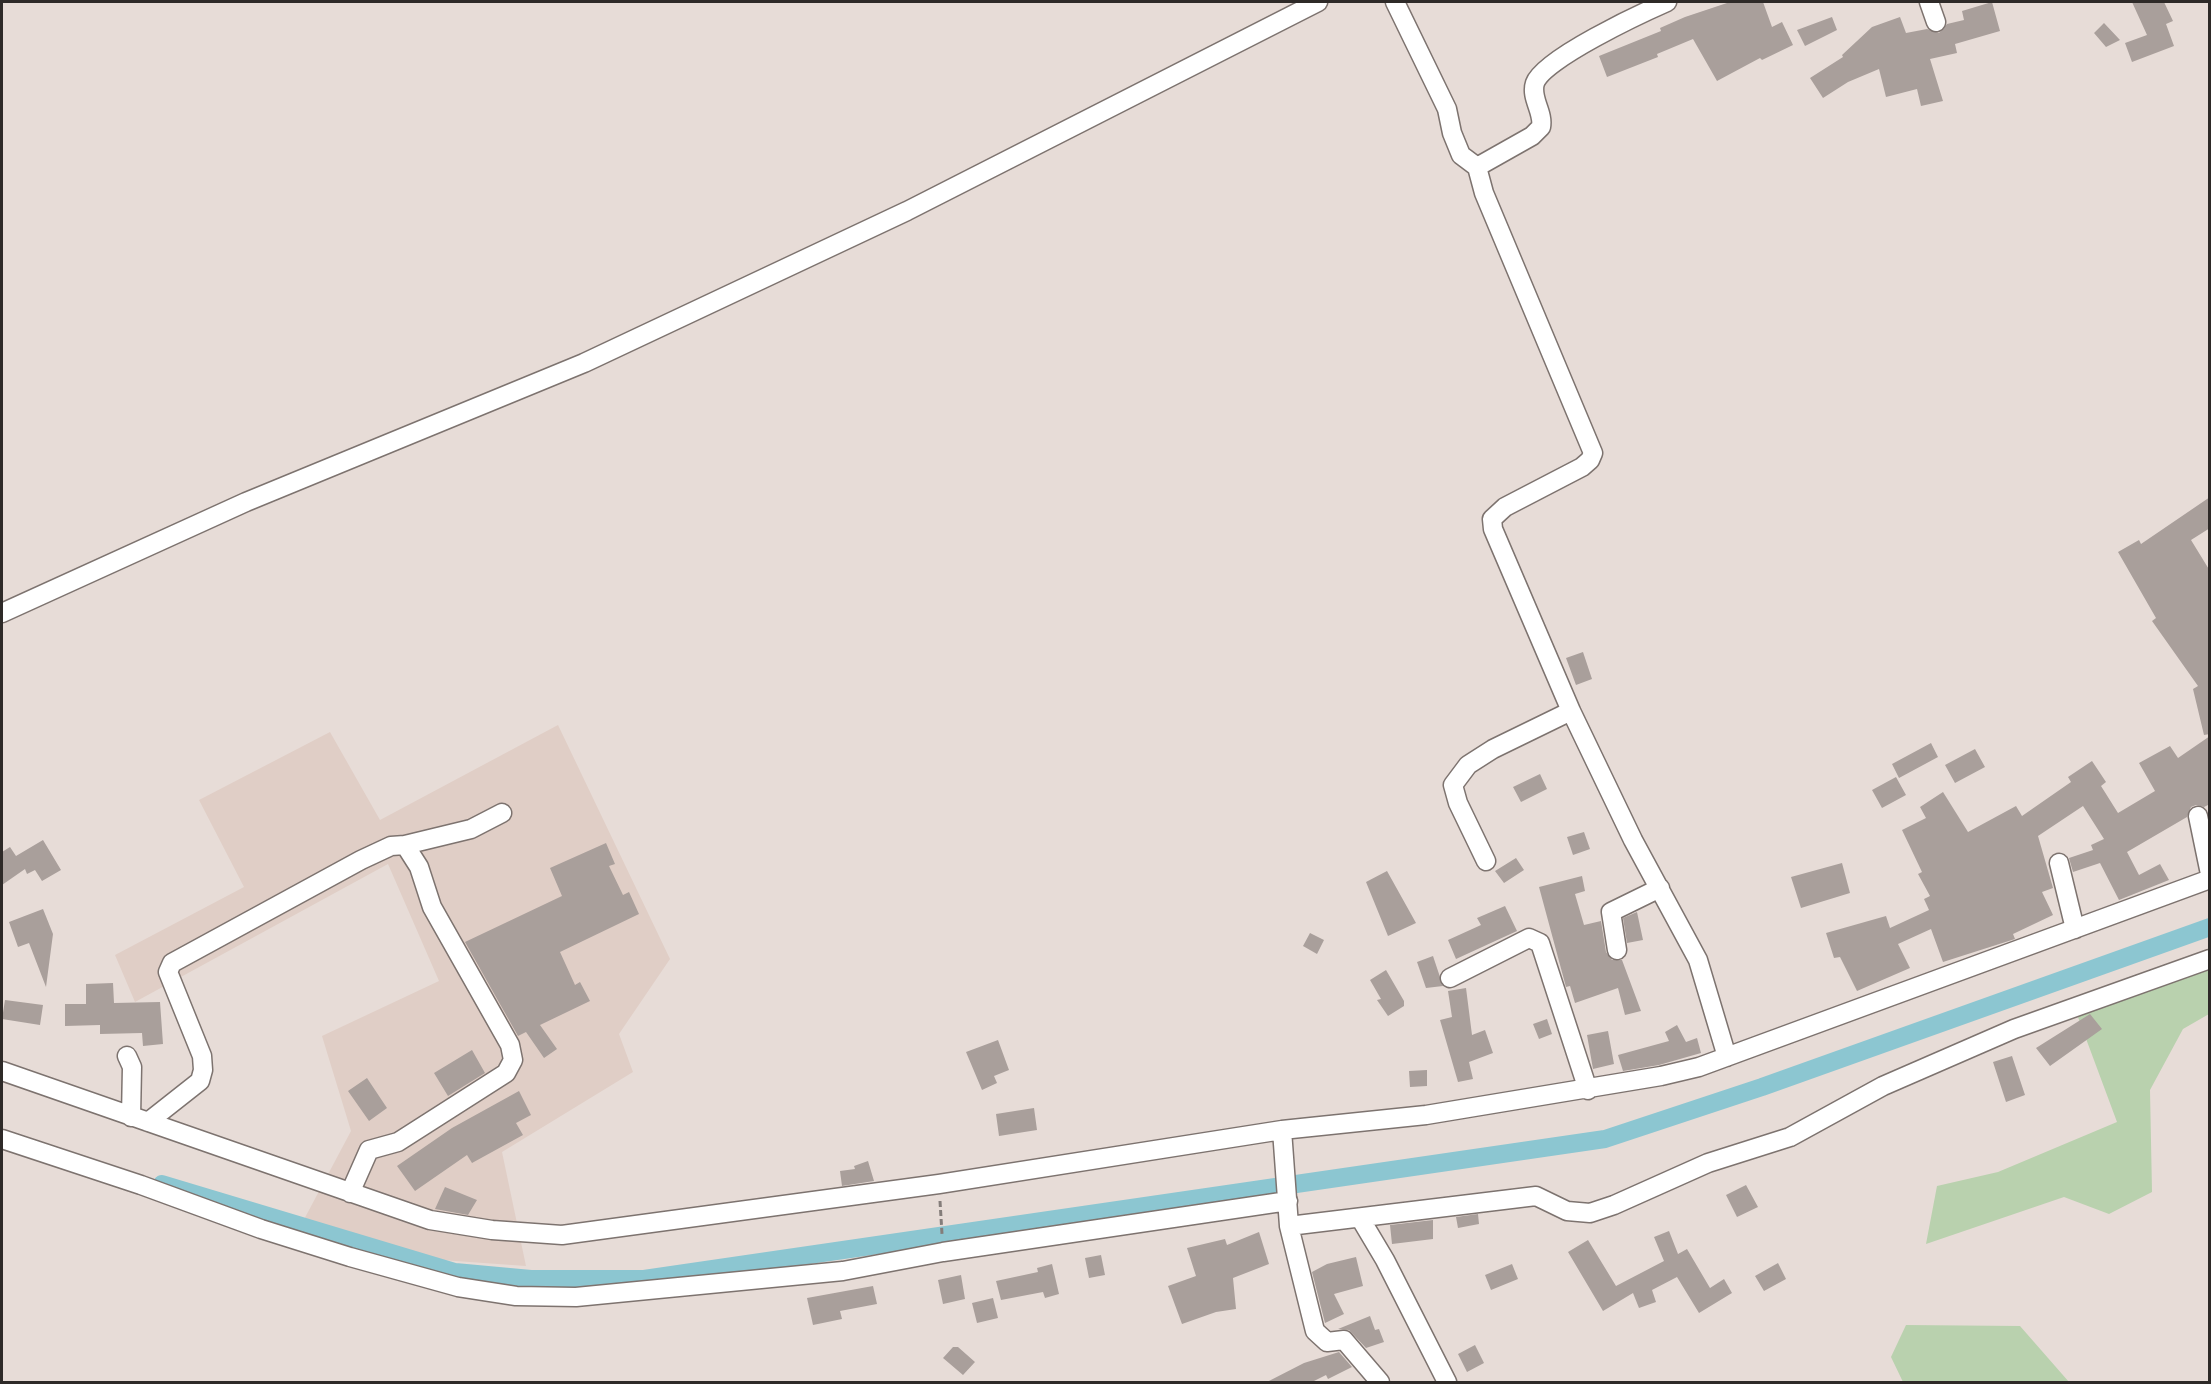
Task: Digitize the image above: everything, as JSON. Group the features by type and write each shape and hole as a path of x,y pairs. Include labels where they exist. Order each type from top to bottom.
{"street":[{"path":"2,613 246,502 584,363 907,211 1318,2"},
{"path":"1395,2 1447,109 1452,132 1461,155 1477,167 1484,193 1593,453 1590,460 1582,467 1505,507 1492,519 1493,529 1572,711 1698,960 1727,1057"},
{"path":"1477,167 1532,135 1541,127 1542,122 1534,86 1541,72 1599,35 1667,2"},
{"path":"1929,2 1936,22"},
{"path":"1486,861 1458,803 1453,784 1468,765 1493,748 1572,711"},
{"path":"139,1120 200,1081 203,1070 202,1056 168,972 172,963 391,846 405,845 471,829 502,813"},
{"path":"2198,816 2210,874"},
{"path":"350,1192 369,1150 398,1142 506,1073 513,1060 510,1045 432,907 419,867 405,845"},
{"path":"2059,863 2075,929"},
{"path":"2,1071 430,1220 492,1230 562,1235 1283,1139 1588,1090 1699,1067 2210,879"},
{"path":"1617,950 1611,912 1660,888"},
{"path":"1450,978 1529,938 1540,943 1588,1090"},
{"path":"1289,1226 1536,1196 1567,1211 1590,1213 1614,1205 1708,1163 1790,1137 1883,1086 2014,1029 2210,959"},
{"path":"127,1056 132,1067 139,1120"},
{"path":"2,1139 141,1185 261,1229 350,1257 458,1287 516,1296 576,1297 843,1271 943,1252 1287,1196"},
{"path":"1283,1139 1289,1226 1315,1331 1327,1342 1344,1340 1380,1383"},
{"path":"1360,1218 1385,1260 1448,1383"}],"path":[{"path":"940,1212 943,1245"}],"shaded area":[{"path":"558,725 670,959 619,1034 633,1072 502,1152 526,1266 399,1257 300,1227 351,1131 322,1036 439,981 388,864 135,1002 115,955 244,887 199,800 330,732 380,820"}],"green space":[{"path":"2209,958 2209,1014 2183,1029 2150,1090 2152,1192 2109,1214 2064,1197 1926,1244 1937,1186 1998,1172 2117,1122 2072,1001"},
{"path":"1906,1325 2020,1326 2069,1382 1903,1382 1891,1357"}],"building":[{"path":"1730,2 1763,2 1772,27 1782,22 1793,45 1762,60 1760,58 1717,81 1693,39 1657,54 1658,57 1607,77 1599,56 1661,31 1660,28 1685,17"},
{"path":"1992,2 2000,31 1955,44 1957,53 1930,59 1943,101 1921,106 1917,89 1886,97 1879,69 1848,82 1823,98 1810,78 1843,57 1842,55 1872,27 1900,17 1906,33 1927,29 1939,33 1947,24 1964,20 1962,11"},
{"path":"2132,2 2164,2 2173,21 2166,24 2174,46 2132,62 2125,43 2147,35"},
{"path":"1832,17 1837,30 1805,46 1797,30"},
{"path":"2104,23 2120,40 2106,47 2094,33"},
{"path":"2210,497 2210,528 2191,540 2210,571 2210,734 2204,735 2193,689 2198,686 2152,621 2156,618 2118,552 2139,540 2141,544"},
{"path":"1583,652 1592,679 1576,685 1566,658"},
{"path":"2210,736 2210,804 2204,807 2196,805 2191,807 2187,817 2127,852 2139,875 2160,864 2169,880 2119,900 2100,863 2073,872 2069,858 2093,850 2091,845 2104,839 2083,806 2038,836 2053,888 2042,892 2053,915 2013,934 2015,939 1943,962 1931,929 1898,944 1910,968 1857,991 1840,957 1834,958 1826,933 1886,916 1890,928 1929,910 1924,899 1930,896 1918,874 1922,872 1902,830 1926,818 1920,807 1943,792 1968,832 2016,806 2022,816 2071,782 2068,777 2092,761 2106,782 2101,786 2118,813 2155,791 2139,763 2170,746 2178,758"},
{"path":"1931,743 1938,757 1899,778 1892,764"},
{"path":"1975,749 1985,767 1955,783 1945,765"},
{"path":"1540,774 1547,789 1521,802 1513,787"},
{"path":"1896,777 1906,795 1882,808 1872,790"},
{"path":"1584,832 1590,849 1573,855 1567,837"},
{"path":"43,840 61,870 42,881 35,870 27,874 25,869 2,885 2,852 10,847 16,856"},
{"path":"606,843 615,864 609,866 623,895 629,892 639,914 560,952 575,985 580,982 590,1001 540,1025 557,1049 544,1058 526,1032 518,1036 465,942 562,896 550,868"},
{"path":"1516,858 1524,870 1504,883 1495,871"},
{"path":"1842,863 1850,893 1801,908 1791,877"},
{"path":"1387,871 1416,923 1388,936 1366,882"},
{"path":"1582,876 1585,891 1575,894 1584,925 1601,921 1606,952 1612,960 1622,960 1641,1011 1625,1015 1618,988 1575,1003 1570,986 1566,987 1539,887"},
{"path":"1505,906 1517,931 1456,959 1448,940 1481,925 1477,918"},
{"path":"43,909 53,934 46,987 29,943 18,947 9,922"},
{"path":"1637,912 1643,940 1627,943 1623,918"},
{"path":"1310,933 1324,940 1317,954 1303,946"},
{"path":"1433,956 1443,986 1426,988 1417,962"},
{"path":"1386,970 1404,1001 1404,1006 1388,1016 1377,1000 1381,999 1370,980"},
{"path":"113,983 114,1003 160,1002 163,1044 143,1046 142,1033 100,1034 100,1025 65,1026 65,1004 86,1004 86,984"},
{"path":"1466,988 1472,1035 1485,1030 1493,1053 1469,1062 1473,1079 1458,1082 1440,1020 1452,1017 1448,991"},
{"path":"5,1000 43,1005 40,1025 2,1019"},
{"path":"2090,1014 2102,1029 2050,1066 2036,1048"},
{"path":"1547,1019 1552,1034 1539,1039 1533,1024"},
{"path":"1677,1025 1686,1042 1697,1038 1701,1053 1659,1065 1623,1071 1618,1055 1669,1041 1665,1032"},
{"path":"1608,1031 1614,1064 1593,1069 1587,1035"},
{"path":"998,1040 1009,1070 994,1076 997,1083 982,1090 966,1052"},
{"path":"472,1050 485,1073 448,1096 434,1073"},
{"path":"2012,1056 2025,1095 2006,1102 1993,1062"},
{"path":"1427,1070 1427,1086 1410,1087 1409,1071"},
{"path":"367,1078 387,1108 369,1121 348,1091"},
{"path":"519,1091 531,1115 516,1123 523,1135 472,1163 467,1155 415,1191 397,1166 452,1128"},
{"path":"1034,1108 1037,1130 999,1136 996,1114"},
{"path":"868,1161 874,1181 842,1186 840,1171 855,1169 854,1166"},
{"path":"1746,1185 1758,1207 1737,1217 1726,1195"},
{"path":"445,1187 477,1200 468,1215 435,1209"},
{"path":"1478,1214 1479,1224 1458,1228 1456,1217"},
{"path":"1433,1220 1433,1239 1392,1244 1390,1225"},
{"path":"1669,1231 1678,1254 1687,1249 1710,1288 1724,1279 1732,1293 1699,1313 1677,1277 1652,1290 1656,1302 1639,1308 1633,1293 1603,1311 1568,1252 1588,1240 1616,1286 1664,1261 1654,1237"},
{"path":"1259,1232 1269,1264 1233,1278 1236,1309 1216,1312 1182,1324 1168,1286 1196,1276 1187,1248 1225,1239 1227,1245"},
{"path":"1101,1255 1105,1275 1089,1278 1085,1258"},
{"path":"1356,1257 1363,1286 1334,1294 1344,1314 1325,1323 1312,1272 1327,1264"},
{"path":"1778,1263 1786,1279 1764,1291 1755,1276"},
{"path":"1052,1264 1059,1294 1045,1298 1043,1292 1001,1300 996,1281 1038,1272 1037,1268"},
{"path":"1512,1264 1518,1279 1491,1290 1485,1275"},
{"path":"961,1275 965,1299 943,1304 938,1280"},
{"path":"873,1286 877,1304 840,1311 842,1319 813,1325 807,1298"},
{"path":"993,1298 998,1318 977,1323 972,1303"},
{"path":"1370,1316 1375,1330 1379,1329 1384,1342 1366,1348 1349,1330 1338,1329"},
{"path":"1475,1345 1484,1363 1467,1372 1458,1354"},
{"path":"953,1347 958,1347 975,1362 963,1375 943,1358"},
{"path":"1339,1352 1352,1367 1328,1379 1326,1375 1310,1383 1265,1383 1304,1363"}],"waterway":[{"path":"162,1184 455,1272 531,1279 644,1279 1605,1139 1762,1087 2210,927"}]}
